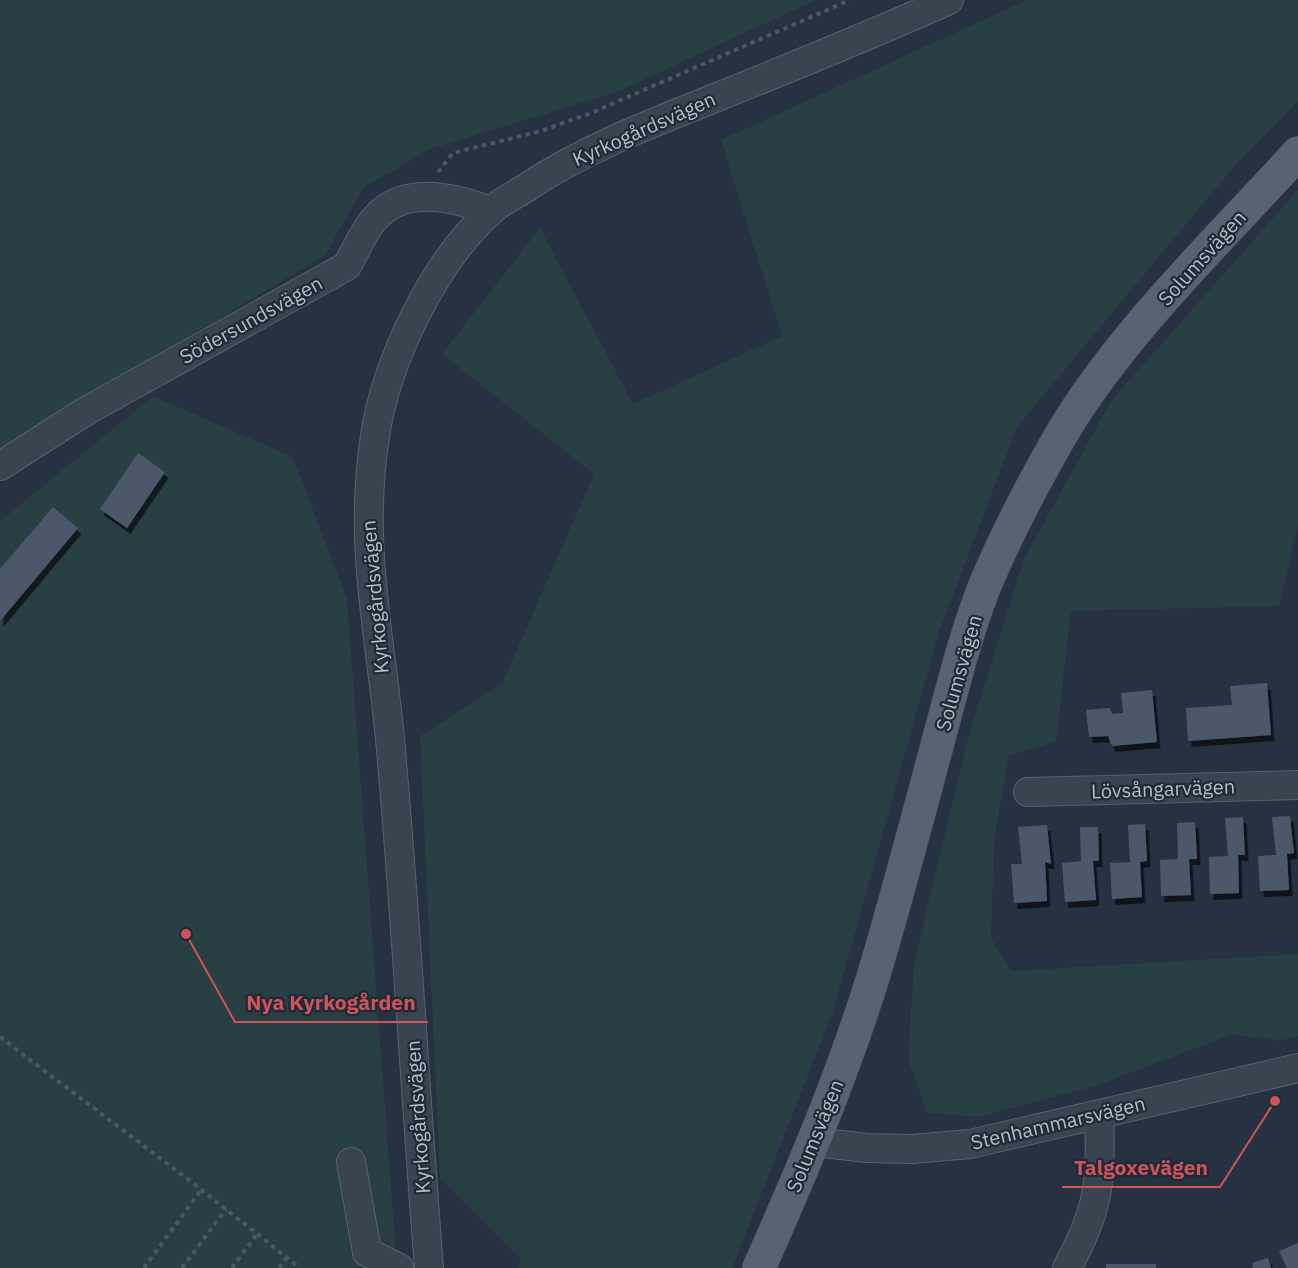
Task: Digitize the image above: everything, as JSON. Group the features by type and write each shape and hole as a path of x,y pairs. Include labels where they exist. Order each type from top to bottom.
{"main road":[{"name":"Solumsvägen","path":"759,1268 815,1142 873,976 961,656 985,586 1015,521 1054,446 1096,383 1141,327 1298,153"}],"street":[{"name":"Kyrkogårdsvägen","path":"429,1268 390,736 369,574 368,486 375,431 385,387 404,335 454,255 491,211 541,177 619,136 859,40 949,0"},
{"name":"Södersundsvägen","path":"0,466 86,411 347,266 370,224 398,201 419,196 465,201 491,211"},
{"name":"Lövsångarvägen","path":"1028,792 1298,785"},
{"name":"Stenhammarsvägen","path":"815,1142 890,1149 970,1144 1298,1068"},
{"path":"1067,1268 1091,1219 1097,1198 1101,1164 1099,1115"},
{"path":"351,1162 367,1252 399,1268"}],"path":[{"path":"419,196 453,153 541,130 591,113 850,0"},
{"path":"0,1037 300,1268"},
{"path":"144,1268 201,1190"},
{"path":"182,1268 226,1209"},
{"path":"232,1268 257,1234"},
{"path":"279,1268 287,1257"}],"green space":[{"path":"0,0 816,0 617,92 430,149 363,188 325,255 0,451"},
{"path":"1027,0 1298,0 1298,101 1232,169 1017,427 939,632 832,1015 732,1268 519,1268 521,1259 440,1178 420,736 502,684 594,474 442,354 540,228 633,404 782,336 721,140"},
{"path":"1298,190 1298,524 1279,606 1071,611 1056,741 1009,756 994,839 991,938 1011,971 1298,954 1298,1036 1278,1041 1234,1034 1095,1086 978,1117 927,1113 908,1059 914,964 968,738 1024,559 1111,401"},
{"path":"153,396 293,457 347,599 397,1268 0,1268 0,521"}],"building":[{"path":"138,453 165,472 127,528 100,509"},
{"path":"53,507 78,528 0,621 0,569"},
{"path":"1267,683 1271,735 1188,741 1186,708 1232,705 1230,686"},
{"path":"1152,690 1157,742 1112,746 1108,736 1089,737 1086,710 1110,708 1112,714 1123,713 1121,693"},
{"path":"1290,816 1294,853 1287,854 1289,890 1260,891 1258,856 1276,855 1272,817"},
{"path":"1243,817 1245,855 1238,855 1239,893 1210,894 1209,857 1228,856 1225,818"},
{"path":"1195,822 1197,859 1189,859 1191,895 1161,896 1160,860 1178,859 1177,823"},
{"path":"1145,824 1147,861 1140,862 1142,897 1112,899 1110,863 1130,862 1128,825"},
{"path":"1047,825 1051,864 1045,862 1047,901 1014,903 1011,864 1022,864 1018,827"},
{"path":"1080,827 1098,827 1099,861 1093,861 1096,900 1065,902 1062,863 1081,861"},
{"path":"1298,1243 1298,1268 1287,1268 1279,1251"},
{"path":"1268,1258 1271,1268 1253,1268 1252,1263"},
{"path":"1106,1264 1156,1264 1156,1268 1106,1268"}],"place":[{"name":"Nya Kyrkogården","path":"186,934"},
{"name":"Talgoxevägen","path":"1275,1101"}]}
